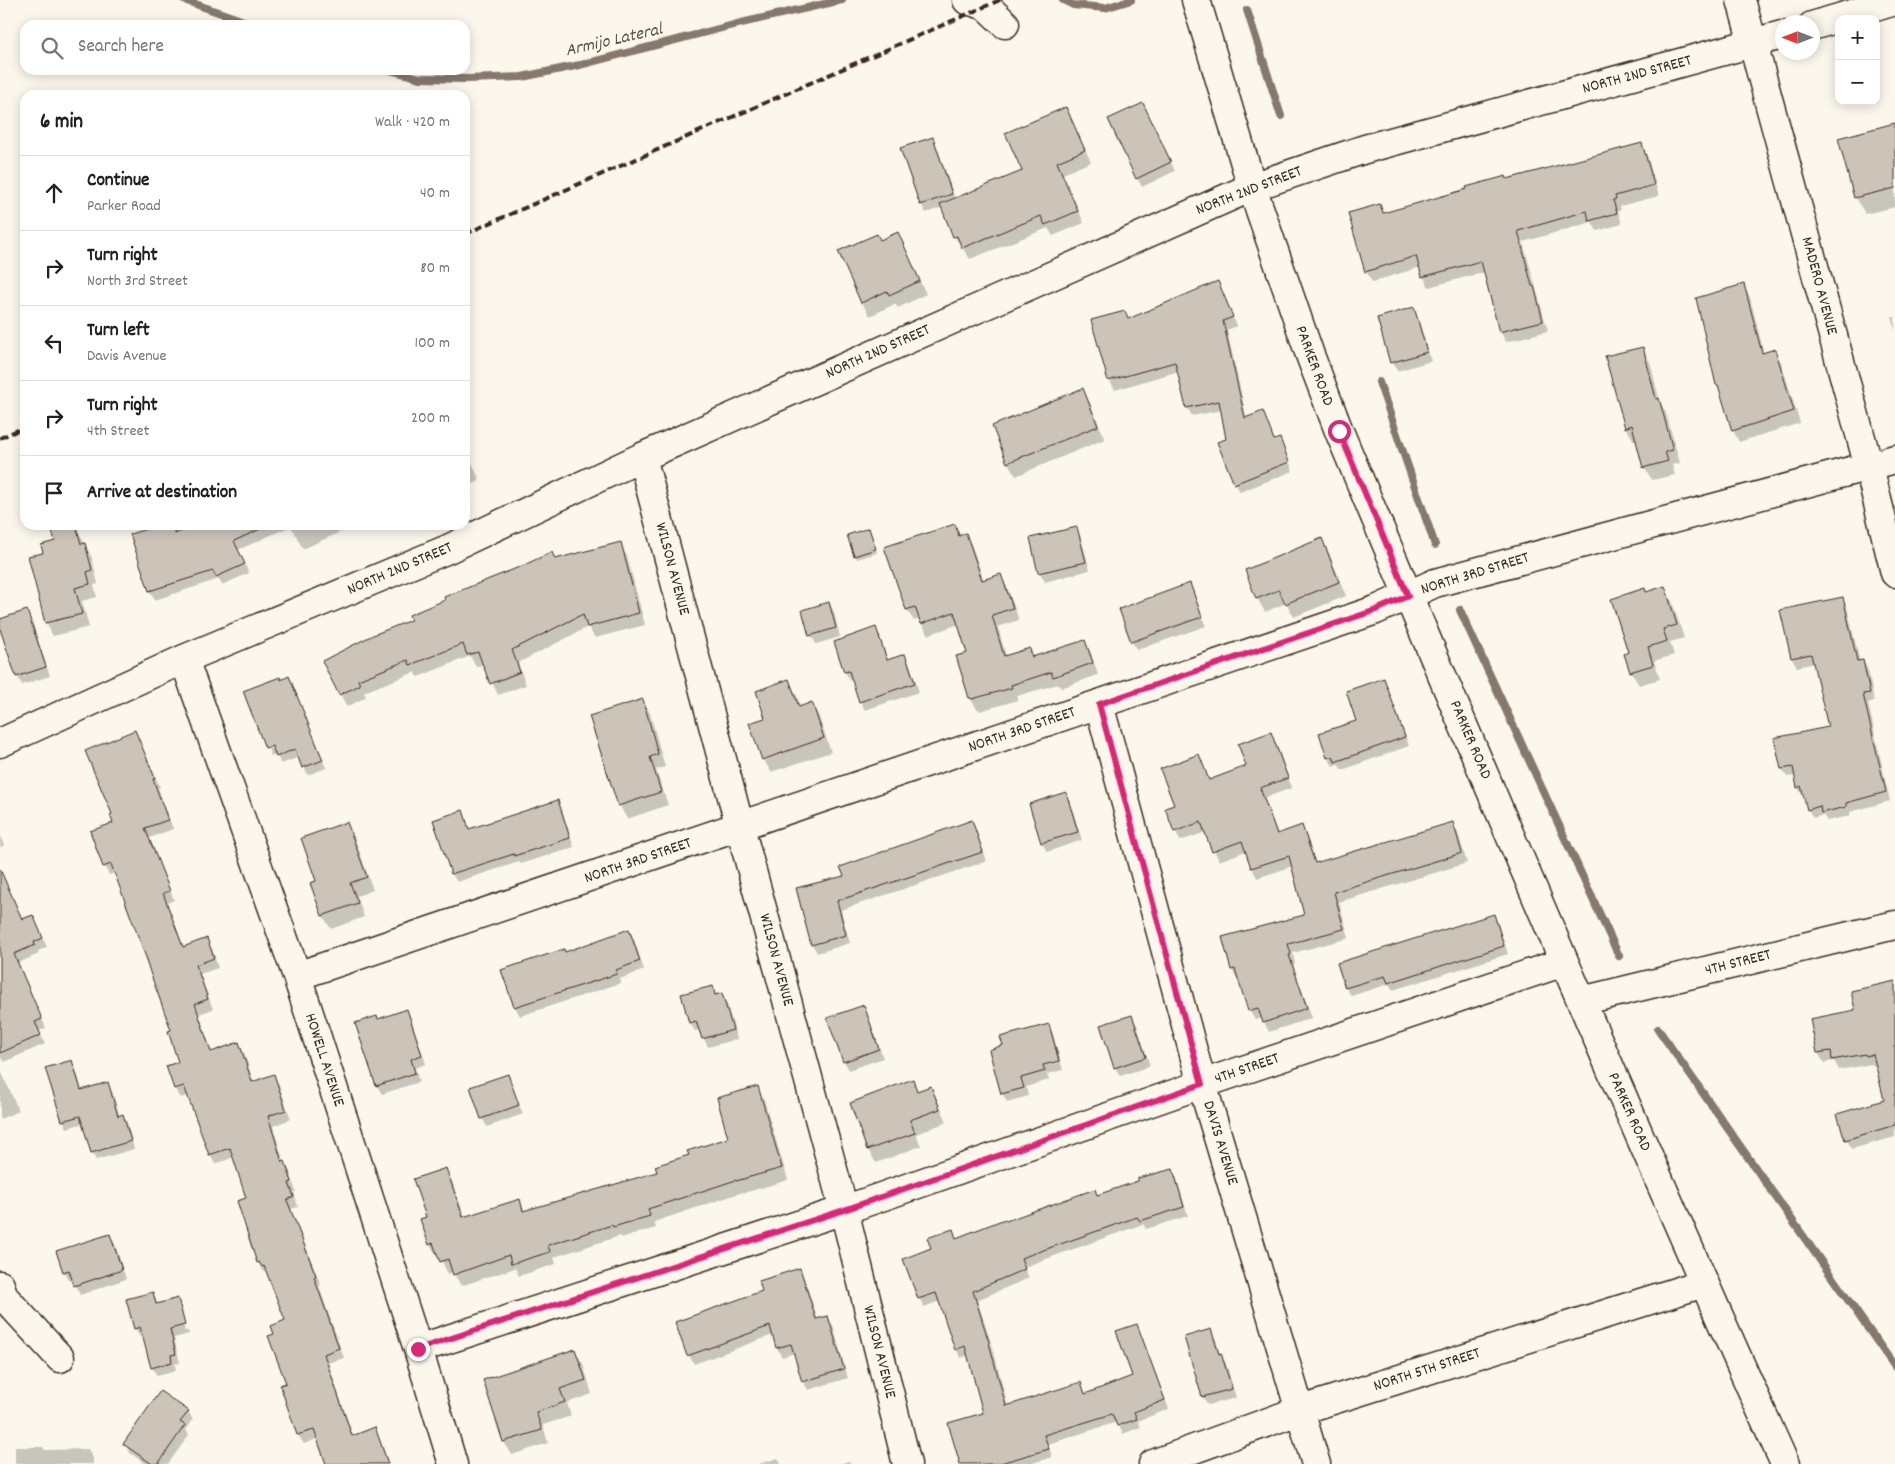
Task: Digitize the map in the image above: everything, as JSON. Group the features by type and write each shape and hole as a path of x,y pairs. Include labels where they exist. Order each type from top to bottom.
{"street":[{"path":"967,0 986,6 1005,24"},
{"name":"PARKER ROAD","path":"1196,0 1252,187 1325,396 1564,962 1785,1464"},
{"name":"MADERO AVENUE","path":"1741,0 1869,467 1895,573"},
{"path":"1820,24 1895,1"},
{"name":"NORTH 2ND STREET","path":"0,743 184,659 448,550 642,457 1252,187 1365,149 1775,37"},
{"name":"WILSON AVENUE","path":"642,457 844,1210 907,1464"},
{"name":"NORTH 3RD STREET","path":"297,976 1376,610 1435,583 1895,459"},
{"name":"HOWELL AVENUE","path":"184,659 297,976 454,1464"},
{"name":"DAVIS AVENUE","path":"1099,704 1202,1084 1316,1464"},
{"name":"4TH STREET","path":"1581,1000 1895,925"},
{"name":"4TH STREET","path":"418,1349 844,1210 1202,1084 1564,962"},
{"name":"NORTH 5TH STREET","path":"1153,1464 1301,1410 1704,1283"},
{"path":"0,1285 4,1297 60,1358"}],"building":[{"path":"1143,103 1171,162 1136,179 1108,119"},
{"path":"1066,107 1085,150 1057,162 1078,211 1045,225 1041,216 962,248 957,236 953,237 940,204 1022,171 1005,133"},
{"path":"1895,123 1895,188 1854,198 1838,138"},
{"path":"933,137 952,194 920,205 900,148"},
{"path":"1642,143 1654,185 1615,196 1616,199 1613,200 1617,213 1589,221 1587,211 1518,231 1543,321 1499,332 1481,261 1422,277 1416,256 1365,272 1348,213 1380,204 1383,213 1506,176 1507,179"},
{"path":"898,232 920,281 889,295 887,291 861,303 838,251 877,234 880,240"},
{"path":"1218,281 1233,317 1223,321 1245,418 1263,411 1274,440 1280,438 1289,462 1234,484 1217,442 1226,439 1219,401 1186,408 1175,362 1108,381 1091,320 1125,311 1128,319"},
{"path":"1744,284 1762,353 1775,349 1794,411 1732,431 1718,385 1716,385 1696,298"},
{"path":"1414,307 1427,352 1390,363 1377,318"},
{"path":"1643,347 1656,399 1659,398 1673,450 1665,452 1668,461 1643,468 1632,425 1625,428 1605,356"},
{"path":"1083,388 1098,426 1007,463 992,426"},
{"path":"955,524 959,536 966,533 982,580 1001,574 1013,608 992,615 1004,656 1030,648 1032,657 1085,640 1093,663 1053,677 1051,672 1011,685 1012,688 972,699 969,698 956,656 967,653 954,612 921,624 915,607 906,610 884,547"},
{"path":"1077,527 1086,562 1038,573 1030,538"},
{"path":"869,528 876,549 854,556 847,535"},
{"path":"52,530 77,530 81,544 85,543 92,570 87,572 90,584 75,588 82,614 45,623 28,556 43,553 41,545 55,541"},
{"path":"143,530 174,530 175,534 183,530 258,530 234,541 245,564 216,577 213,571 149,591 130,534"},
{"path":"1322,538 1339,582 1285,604 1279,590 1256,599 1245,570"},
{"path":"621,542 639,613 587,627 583,614 512,650 520,672 490,684 478,652 467,655 463,644 410,665 408,660 358,680 360,685 339,695 322,661 373,635 411,620 409,615 445,600 444,597 552,552 555,559"},
{"path":"1190,583 1202,617 1131,642 1119,609"},
{"path":"1665,586 1677,625 1663,629 1667,641 1648,647 1653,665 1630,672 1624,654 1628,652 1611,599 1645,588 1646,592"},
{"path":"1843,597 1857,661 1863,660 1870,693 1863,694 1886,792 1846,803 1846,807 1821,813 1820,806 1807,810 1801,786 1797,788 1793,767 1781,769 1774,738 1828,727 1811,654 1791,658 1780,610"},
{"path":"829,602 836,628 809,636 802,610"},
{"path":"27,610 46,667 16,677 0,629 0,619"},
{"path":"876,627 887,660 905,654 915,683 859,702 849,671 844,672 834,642"},
{"path":"289,676 323,760 302,768 295,749 276,757 272,746 265,748 243,691 280,677 281,680"},
{"path":"1384,678 1405,737 1335,762 1333,756 1327,758 1319,733 1356,721 1346,691"},
{"path":"789,679 799,707 812,702 824,738 762,760 749,723 765,718 756,691"},
{"path":"643,699 658,754 650,757 661,792 618,806 589,716"},
{"path":"135,730 155,778 153,779 168,820 145,828 170,891 163,893 183,947 207,938 214,958 196,965 208,999 195,1004 211,1052 239,1042 252,1082 274,1074 286,1110 268,1116 282,1162 285,1161 292,1182 289,1183 294,1197 287,1200 316,1276 314,1277 339,1348 324,1354 352,1436 375,1427 388,1464 326,1464 314,1430 297,1435 280,1385 286,1383 268,1336 274,1334 271,1326 285,1320 264,1266 262,1267 259,1262 257,1263 237,1201 246,1198 230,1148 209,1155 184,1086 174,1089 166,1066 178,1062 168,1031 171,1030 111,864 103,867 90,831 113,823 110,815 112,814 85,751"},
{"path":"1271,732 1288,778 1260,788 1277,834 1302,825 1315,863 1453,822 1462,853 1334,892 1344,929 1288,944 1291,954 1289,955 1307,1008 1263,1023 1258,1008 1248,1011 1235,969 1231,970 1222,937 1304,915 1289,856 1251,868 1242,841 1212,852 1201,822 1174,832 1165,808 1174,805 1160,769 1199,754 1209,780 1246,766 1238,744"},
{"path":"1066,792 1078,832 1041,843 1029,804"},
{"path":"558,800 570,838 451,874 433,820 463,810 469,829"},
{"path":"972,820 983,852 837,901 846,935 811,945 796,888 844,876 840,867"},
{"path":"347,822 367,877 350,883 358,903 322,916 310,883 316,881 301,838"},
{"path":"0,869 22,919 33,915 43,938 34,942 35,945 14,954 42,1019 35,1022 41,1035 0,1053"},
{"path":"1494,914 1504,946 1388,983 1385,976 1345,988 1337,963"},
{"path":"629,929 640,961 616,970 617,974 514,1007 501,970 564,949 565,952"},
{"path":"1895,981 1895,1125 1845,1140 1837,1114 1884,1100 1873,1054 1832,1060 1831,1051 1817,1053 1810,1019 1855,1010 1851,991"},
{"path":"713,986 715,995 722,993 733,1030 702,1039 696,1021 689,1023 681,994"},
{"path":"864,1005 879,1049 843,1062 827,1018"},
{"path":"407,1009 422,1055 411,1059 415,1073 376,1086 355,1023 377,1016 378,1019"},
{"path":"1132,1015 1146,1057 1114,1068 1100,1025"},
{"path":"1049,1024 1059,1061 1043,1065 1045,1071 1021,1078 1024,1088 1001,1094 989,1050 1003,1045 1000,1037"},
{"path":"72,1060 81,1090 108,1082 118,1116 123,1114 131,1141 91,1153 80,1116 62,1121 45,1068"},
{"path":"508,1074 519,1105 481,1119 470,1087"},
{"path":"913,1079 917,1091 931,1086 940,1109 910,1120 915,1133 867,1150 850,1103"},
{"path":"758,1086 782,1168 736,1180 648,1209 650,1216 613,1227 612,1225 548,1245 550,1252 511,1264 509,1255 453,1275 448,1259 440,1262 433,1243 429,1245 420,1219 426,1217 413,1179 446,1168 463,1217 520,1199 523,1211 657,1172 655,1166 689,1155 687,1151 728,1138 717,1098"},
{"path":"1173,1169 1184,1207 1140,1221 1137,1217 1021,1258 1025,1269 973,1291 1006,1406 1081,1382 1085,1394 1132,1376 1116,1331 1137,1324 1165,1400 1134,1412 1137,1419 1117,1426 1112,1414 1044,1435 1049,1449 997,1464 960,1464 948,1423 983,1413 965,1346 955,1350 936,1293 918,1299 903,1259 931,1248 927,1238 953,1229 956,1238 1005,1219 1006,1221 1095,1189 1097,1195 1138,1181 1138,1178"},
{"path":"110,1234 122,1270 74,1286 69,1270 63,1272 56,1251"},
{"path":"800,1268 816,1319 828,1316 844,1369 802,1382 791,1344 776,1348 770,1326 687,1356 675,1322 762,1291 759,1281"},
{"path":"153,1292 156,1304 178,1298 185,1325 170,1329 176,1354 171,1355 172,1362 151,1368 140,1327 134,1329 126,1299"},
{"path":"1211,1329 1219,1354 1221,1353 1232,1389 1202,1397 1184,1337"},
{"path":"575,1349 586,1380 560,1389 565,1402 536,1412 542,1430 503,1442 483,1380"},
{"path":"160,1391 189,1411 180,1422 185,1425 158,1464 152,1464 123,1444"}],"waterway":[{"name":"Armijo Lateral","path":"184,0 241,20"},
{"name":"Armijo Lateral","path":"409,75 420,78 467,79 522,77 580,65 737,24 842,0"},
{"name":"Armijo Lateral","path":"1063,0 1073,5 1105,8 1131,0"},
{"path":"1247,10 1281,116"},
{"path":"1379,382 1435,545"},
{"path":"1460,610 1619,956"},
{"path":"1658,1029 1895,1367"}],"railway":[{"path":"470,232 1000,0"},
{"path":"0,438 20,429"}],"route":[{"path":"418,1349 844,1210 1202,1084 1099,704 1394,604 1408,596 1339,431"}]}
